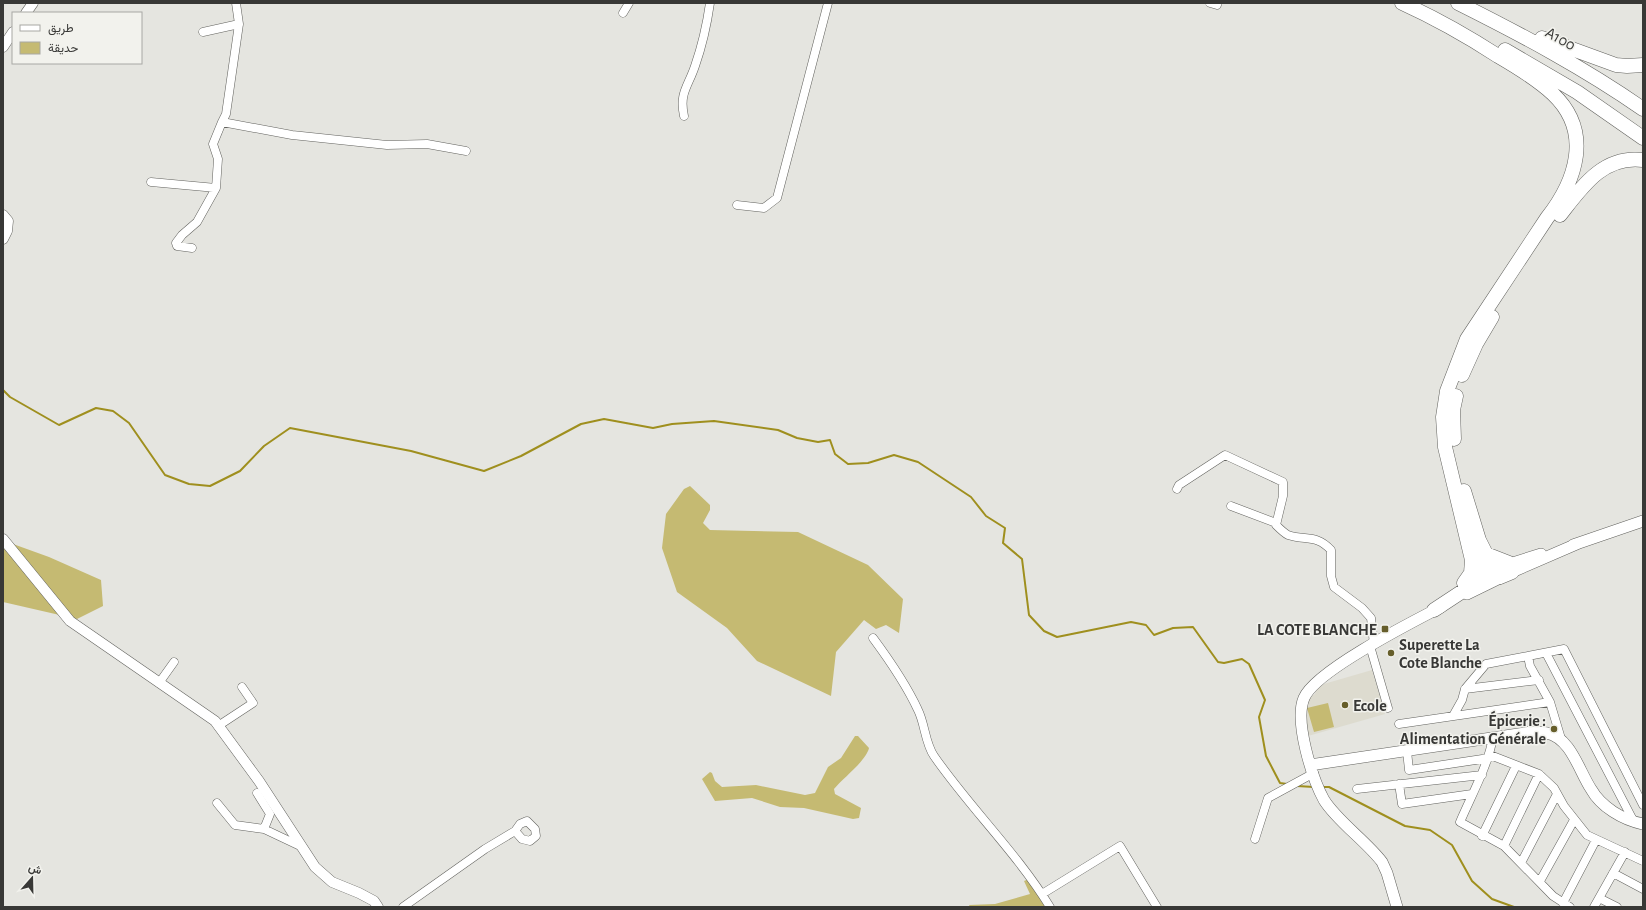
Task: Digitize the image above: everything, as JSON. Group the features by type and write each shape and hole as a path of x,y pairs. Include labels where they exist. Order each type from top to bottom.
{"highway":[{"path":"1402,3 1480,44 1541,84 1554,95 1564,108 1572,122 1576,137 1577,154 1575,169 1560,202 1547,218 1467,339 1447,391 1443,417 1445,447 1475,545 1485,560 1486,572"},
{"path":"1417,3 1526,62 1577,92 1643,138"},
{"name":"A100","path":"1458,3 1557,55 1605,83 1643,109"},
{"path":"1468,3 1522,30 1599,60 1627,66 1643,65"},
{"path":"1464,583 1471,573 1475,545 1460,477 1454,439 1453,410 1464,368 1476,344 1503,299 1546,234 1584,183 1605,166 1627,159 1643,160"},
{"path":"1475,545 1486,554 1511,567 1500,577 1486,572"},
{"path":"1434,610 1472,585 1486,572"}],"main road":[{"path":"1397,907 1387,873 1382,862 1325,800 1311,774 1304,746 1301,720 1303,698 1311,685 1320,677 1372,645 1511,567 1643,521"},
{"path":"1416,620 1464,583 1486,572"},
{"path":"1311,774 1407,751 1531,732 1548,733 1562,742 1570,750 1591,790 1607,807 1639,823"}],"street":[{"path":"27,12 32,3"},
{"path":"192,248 177,246 176,243 182,235 197,222 216,188 218,159 213,144 226,114 239,24 236,3"},
{"path":"623,13 629,3"},
{"path":"684,116 682,97 697,60 708,20 710,3"},
{"path":"737,205 764,208 777,198 828,3"},
{"path":"203,32 239,24"},
{"path":"3,47 12,34"},
{"path":"222,122 292,135 387,145 427,144 466,151"},
{"path":"151,182 216,188"},
{"path":"3,215 8,221 7,231 3,239"},
{"path":"1177,489 1179,485 1225,455 1283,482 1282,496 1276,523"},
{"path":"1231,506 1276,523 1276,525 1288,535 1324,542 1331,550 1331,576 1334,587 1362,608 1371,618 1372,645 1388,708"},
{"path":"3,539 70,621 215,721 259,781 315,867 332,882 374,900 378,907"},
{"path":"873,638 899,675 919,711 932,754 1002,843 1023,865 1050,907"},
{"path":"1453,716 1462,700 1465,689 1486,664 1564,649 1643,805"},
{"path":"1546,653 1639,823"},
{"path":"1528,656 1530,666 1550,702 1562,742"},
{"path":"160,683 174,662"},
{"path":"1465,689 1539,680"},
{"path":"218,726 253,703 242,687"},
{"path":"1399,724 1550,702"},
{"path":"1493,738 1489,757 1482,775 1460,822 1482,836 1504,846 1540,881 1553,896 1566,905 1596,840"},
{"path":"1407,751 1409,770 1489,757 1539,774 1554,788 1574,820 1587,835 1643,861"},
{"path":"1482,836 1516,766"},
{"path":"1255,839 1268,798 1311,774"},
{"path":"1504,846 1539,774"},
{"path":"1357,789 1482,775"},
{"path":"1399,784 1402,804 1472,794"},
{"path":"257,793 270,814 264,829"},
{"path":"1521,862 1557,794"},
{"path":"217,803 235,825 264,829 300,846"},
{"path":"1540,881 1574,820"},
{"path":"403,907 484,849 515,831"},
{"path":"1042,894 1120,846 1157,907"},
{"path":"1594,907 1625,852"},
{"path":"1613,873 1643,889"},
{"path":"1599,898 1617,907"}],"shaded area":[{"name":"Ecole","path":"1372,670 1385,714 1308,736 1305,717 1310,697 1315,694 1317,686"}],"green space":[{"path":"690,486 710,505 710,510 703,523 710,530 798,532 868,565 903,599 899,633 886,625 876,629 864,620 836,652 831,696 757,661 727,628 677,592 662,548 666,514 684,489"},
{"path":"3,533 13,544 49,557 101,580 103,606 77,619 3,602"},
{"path":"1328,703 1334,727 1314,732 1307,708"},
{"path":"855,736 858,736 869,748 859,764 834,789 835,794 861,808 859,818 853,819 804,808 780,807 752,798 715,801 702,779 710,772 712,773 715,781 722,787 756,785 805,795 815,793 828,767 841,758"},
{"path":"1029,879 1048,907 970,907 969,905 995,904 1030,894 1024,881"}],"waterway":[{"path":"3,390 10,397 59,425 96,408 113,411 129,423 165,475 189,484 210,486 240,471 264,446 290,428 411,451 484,471 521,456 581,424 604,419 653,428 672,424 714,421 778,430 797,438 818,442 830,440 835,454 848,464 868,463 894,455 918,462 971,497 986,516 1005,528 1003,543 1022,559 1029,615 1044,631 1057,637 1131,622 1146,625 1154,635 1173,628 1193,627 1218,662 1224,663 1242,659 1249,664 1265,700 1259,717 1266,756 1280,783 1287,784"},
{"path":"1297,786 1314,787"},
{"path":"1323,787 1329,787 1405,826 1430,830 1452,845 1472,881 1492,899 1514,907"}],"place":[{"name":"LA COTE BLANCHE","path":"1385,629"},
{"name":"Superette La Cote Blanche","path":"1391,653"},
{"name":"Ecole","path":"1345,705"},
{"name":"Épicerie : Alimentation Générale","path":"1554,729"}]}
